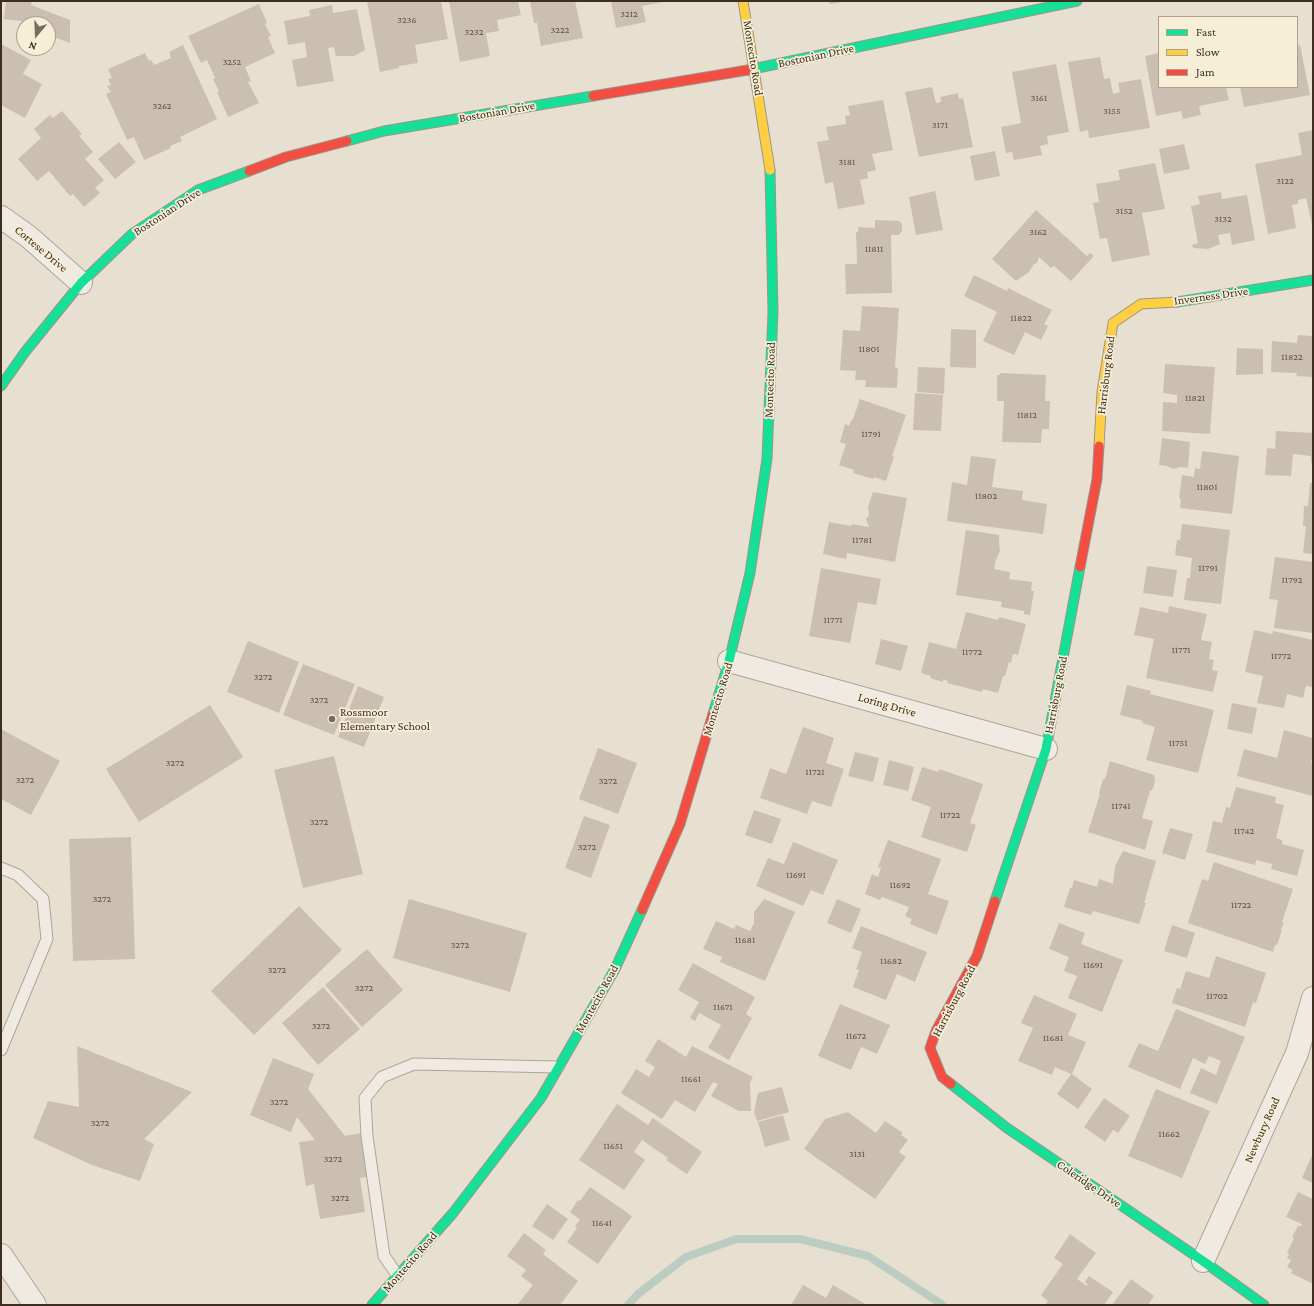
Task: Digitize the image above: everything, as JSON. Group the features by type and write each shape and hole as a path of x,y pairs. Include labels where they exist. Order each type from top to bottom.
{"street":[{"name":"Montecito Road","path":"372,1305 453,1213 541,1098 615,969 680,824 729,661 750,573 767,459 773,312 771,174 743,1"},
{"name":"Bostonian Drive","path":"1,386 25,352 81,283 132,234 198,190 286,157 384,131 755,69 1063,2"},
{"name":"Cortese Drive","path":"1,217 29,237 81,283"},
{"name":"Inverness Drive","path":"1113,323 1142,304 1180,302 1313,280"},
{"name":"Harrisburg Road","path":"930,1048 936,1031 977,956 1046,749 1097,479 1102,392 1113,323"},
{"name":"Loring Drive","path":"729,661 1046,749"},
{"name":"Newbury Road","path":"1203,1261 1297,1053 1313,998"},
{"name":"Coleridge Drive","path":"930,1048 942,1077 967,1098 1007,1128 1203,1261 1264,1305"},
{"path":"1,1255 35,1305"}],"lane":[{"path":"1,868 18,874 43,899 47,939 1,1050"},
{"path":"398,1276 384,1256 367,1136 365,1098 382,1077 414,1064 558,1068"}],"building":[{"path":"6,1 32,1 31,5 70,20 70,43 56,38 56,16 16,16 16,20 4,19"},
{"path":"367,1 441,1 448,39 415,45 418,63 399,66 399,68 380,72"},
{"path":"449,1 518,1 521,15 497,20 499,31 486,33 490,56 460,62"},
{"path":"530,1 575,1 583,38 541,46 537,23 534,23"},
{"path":"611,1 664,2 642,6 646,22 616,28"},
{"path":"828,1 843,1 843,2 830,4"},
{"path":"259,4 267,23 265,24 271,36 268,37 275,53 245,67 251,81 248,82 259,103 228,117 217,92 219,91 213,79 215,78 207,60 201,63 188,36"},
{"path":"332,5 333,13 357,9 365,50 354,56 336,56 334,47 328,48 334,81 297,87 292,60 307,57 305,42 288,45 284,21 310,16 309,10"},
{"path":"1,44 16,52 16,56 24,56 31,60 23,74 42,84 25,118 1,105"},
{"path":"183,45 217,119 180,137 182,141 170,146 171,148 144,160 134,137 127,140 106,94 111,92 107,86 111,85 108,79 112,78 108,69 145,53 149,61 151,60 154,65 171,58 169,52"},
{"path":"1298,45 1300,45 1310,95 1244,107 1240,88 1298,88"},
{"path":"1158,53 1158,88 1226,88 1229,100 1199,106 1201,115 1183,119 1181,111 1156,116 1145,56"},
{"path":"1100,57 1104,79 1110,78 1113,94 1120,92 1118,83 1141,79 1150,128 1089,138 1088,130 1080,132 1068,62"},
{"path":"1056,64 1069,132 1047,136 1048,144 1040,146 1042,155 1014,160 1012,152 1006,153 1001,127 1021,123 1012,72"},
{"path":"932,87 936,103 941,102 940,97 958,93 959,99 963,98 973,147 919,157 905,92"},
{"path":"883,100 893,150 872,154 876,170 867,172 868,178 860,180 865,204 838,209 833,182 825,184 817,142 829,140 826,127 846,124 845,116 850,115 848,106"},
{"path":"62,111 82,134 79,136 93,152 85,159 104,180 95,188 100,193 84,207 73,194 70,196 49,171 37,181 18,159 41,138 34,129 50,115 53,118"},
{"path":"1313,130 1313,229 1306,198 1298,200 1298,204 1292,205 1296,228 1268,234 1255,164 1302,155 1298,133"},
{"path":"119,142 136,162 115,179 98,159"},
{"path":"1184,144 1190,169 1164,174 1159,149"},
{"path":"995,151 1000,176 975,181 970,156"},
{"path":"1155,163 1165,209 1142,213 1150,255 1112,262 1107,238 1100,239 1093,203 1099,202 1096,184 1120,180 1118,170"},
{"path":"935,191 943,230 916,235 909,197"},
{"path":"1221,192 1222,199 1247,195 1255,240 1232,245 1230,233 1218,235 1220,244 1208,249 1193,248 1192,245 1198,243 1191,206 1200,204 1198,196"},
{"path":"1036,210 1087,256 1090,253 1094,256 1071,281 1054,266 1051,268 1039,257 1037,263 1034,264 1029,272 1016,281 992,259"},
{"path":"875,220 899,221 902,224 902,231 899,235 891,235 892,293 846,294 845,264 857,264 856,232 858,232 858,227 875,228"},
{"path":"974,275 1007,291 1008,288 1052,310 1044,324 1048,326 1041,340 1025,332 1014,355 983,341 997,312 964,296"},
{"path":"862,306 899,308 895,367 898,368 897,388 865,387 866,380 855,380 856,371 840,370 843,330 860,331"},
{"path":"951,329 976,330 976,368 950,367"},
{"path":"1298,335 1313,336 1313,377 1296,376 1297,373 1271,372 1272,341 1297,343"},
{"path":"1237,348 1263,349 1263,374 1236,375"},
{"path":"1165,364 1215,367 1210,434 1162,431 1163,402 1177,403 1177,395 1163,393"},
{"path":"918,367 945,368 944,394 917,392"},
{"path":"1000,373 1046,375 1045,401 1050,401 1049,429 1042,429 1041,443 1002,442 1004,401 997,401 997,375 1000,375"},
{"path":"915,393 943,395 941,431 913,430"},
{"path":"860,399 906,415 892,456 894,457 886,481 853,473 854,470 839,465 846,444 840,442 845,424 849,426"},
{"path":"1276,431 1313,433 1313,463 1311,463 1311,456 1293,454 1291,476 1265,475 1267,448 1275,449"},
{"path":"1162,438 1190,442 1188,468 1180,467 1173,469 1167,466 1159,465"},
{"path":"1202,451 1239,456 1232,514 1180,508 1181,499 1179,498 1182,475 1194,477 1195,468 1200,469"},
{"path":"971,456 996,459 992,487 1023,491 1022,500 1047,504 1043,534 947,521 952,482 967,485"},
{"path":"1310,483 1313,483 1313,554 1303,553 1306,526 1303,526 1304,506 1308,506"},
{"path":"873,492 907,498 895,562 847,553 846,559 823,554 829,522 851,526 852,524 869,527 866,519 869,515 868,507"},
{"path":"1182,524 1230,530 1221,604 1184,600 1187,578 1190,578 1192,558 1175,555 1177,540 1180,540"},
{"path":"966,530 999,535 1000,551 994,569 1010,572 1009,579 1032,582 1031,591 1034,591 1030,615 1024,614 1024,611 1001,607 1002,602 956,595"},
{"path":"1275,557 1313,562 1313,633 1274,628 1278,600 1269,599"},
{"path":"1147,566 1177,570 1173,597 1143,593"},
{"path":"821,568 881,579 876,605 858,602 850,643 809,636"},
{"path":"1169,606 1207,614 1201,640 1212,642 1209,659 1214,660 1212,670 1218,671 1213,692 1146,678 1154,639 1134,635 1140,607 1168,613"},
{"path":"966,612 998,620 999,617 1026,624 1018,655 1013,654 1011,663 1009,662 1005,676 1003,676 998,693 983,689 982,692 947,683 948,681 943,679 943,682 930,678 931,676 921,673 929,642 956,649"},
{"path":"1254,630 1272,634 1273,631 1313,640 1313,687 1306,686 1303,698 1287,694 1284,708 1257,703 1263,676 1245,672"},
{"path":"881,639 908,646 901,671 875,664"},
{"path":"248,641 299,662 279,713 227,692"},
{"path":"303,664 355,684 334,735 283,715"},
{"path":"1127,685 1151,691 1150,694 1214,710 1198,773 1146,760 1155,727 1142,723 1143,721 1120,715"},
{"path":"358,686 384,697 364,747 338,737"},
{"path":"1232,703 1257,708 1252,734 1227,729"},
{"path":"210,705 243,757 139,822 106,769"},
{"path":"803,727 834,738 826,763 844,769 831,807 812,801 807,814 760,798 770,768 786,774"},
{"path":"1,729 60,761 31,815 1,799"},
{"path":"1284,730 1313,738 1313,755 1311,763 1313,764 1313,796 1237,776 1244,749 1277,758"},
{"path":"598,748 637,763 618,814 579,799"},
{"path":"855,752 879,758 873,782 848,776"},
{"path":"334,756 363,874 303,888 274,770"},
{"path":"889,760 914,767 908,791 883,785"},
{"path":"1110,761 1154,775 1155,781 1153,789 1150,791 1142,818 1153,821 1145,850 1088,832 1103,779 1105,779"},
{"path":"922,767 938,772 939,769 983,784 970,823 976,825 967,852 921,837 931,807 911,800"},
{"path":"1236,787 1276,797 1275,803 1284,805 1276,838 1282,840 1282,844 1304,850 1297,876 1271,869 1272,864 1256,860 1255,865 1206,852 1213,821 1222,823 1226,807 1230,808"},
{"path":"754,810 781,819 772,844 745,835"},
{"path":"584,816 610,825 591,878 565,868"},
{"path":"1170,828 1193,834 1185,860 1162,853"},
{"path":"131,837 135,959 73,961 69,839"},
{"path":"888,840 941,859 928,894 949,901 937,935 910,924 912,919 905,916 909,907 882,897 880,900 865,894 872,874 878,877 881,868 878,867"},
{"path":"793,842 838,860 823,895 811,890 803,906 756,886 768,858 784,864"},
{"path":"1123,851 1156,861 1144,903 1146,903 1139,924 1093,911 1091,915 1064,907 1074,880 1097,887 1099,879 1113,884 1115,866"},
{"path":"1214,862 1293,889 1282,922 1284,922 1282,930 1273,952 1188,923 1202,879 1208,881"},
{"path":"409,899 527,933 510,992 393,958"},
{"path":"764,899 795,912 765,981 720,962 722,957 703,949 716,921 734,929 736,925 750,931 754,923 754,912"},
{"path":"837,899 861,909 851,933 827,923"},
{"path":"299,906 342,950 254,1035 211,991"},
{"path":"1059,923 1085,933 1081,944 1123,960 1102,1012 1068,998 1077,976 1064,971 1069,957 1049,949"},
{"path":"1172,925 1195,933 1187,958 1164,951"},
{"path":"861,926 927,952 915,982 897,974 886,1000 853,987 859,970 856,969 862,952 852,948"},
{"path":"367,949 403,990 362,1027 325,985"},
{"path":"1216,956 1266,973 1256,1003 1253,1002 1245,1027 1172,1003 1177,988 1180,989 1186,971 1209,978"},
{"path":"693,963 755,997 746,1014 752,1018 729,1060 708,1048 721,1025 699,1013 695,1021 690,1018 699,1002 678,990"},
{"path":"323,987 360,1029 318,1065 282,1023"},
{"path":"1034,995 1077,1014 1068,1035 1086,1042 1072,1074 1092,1089 1078,1109 1057,1094 1071,1074 1055,1067 1052,1075 1018,1061 1033,1028 1021,1023"},
{"path":"840,1004 890,1025 877,1054 861,1047 851,1070 818,1056"},
{"path":"1176,1009 1245,1037 1217,1104 1190,1093 1201,1068 1216,1075 1221,1061 1209,1056 1205,1064 1193,1058 1180,1089 1128,1067 1139,1043 1158,1051"},
{"path":"658,1039 686,1057 692,1046 753,1077 750,1083 751,1111 739,1111 711,1096 718,1084 713,1082 695,1112 675,1100 662,1119 621,1093 636,1069 649,1077 655,1067 645,1061"},
{"path":"77,1046 192,1092 144,1139 154,1144 140,1181 92,1165 33,1138 48,1101 79,1107"},
{"path":"273,1058 314,1074 308,1089 345,1136 361,1133 367,1177 360,1178 365,1212 320,1219 314,1184 306,1186 299,1142 315,1140 297,1117 291,1132 250,1115"},
{"path":"782,1087 789,1112 757,1121 754,1112 758,1093"},
{"path":"1156,1089 1210,1111 1182,1178 1128,1156"},
{"path":"1104,1098 1130,1116 1118,1133 1113,1130 1105,1142 1084,1127"},
{"path":"617,1104 648,1125 653,1118 702,1152 687,1174 666,1160 668,1158 642,1140 634,1152 645,1160 624,1190 579,1160"},
{"path":"848,1112 876,1133 885,1121 903,1133 901,1135 908,1140 899,1152 906,1157 875,1199 804,1149 825,1119"},
{"path":"783,1115 790,1140 765,1147 758,1122"},
{"path":"1313,1153 1313,1183 1302,1178"},
{"path":"590,1187 632,1216 598,1264 567,1242 577,1228 575,1226 580,1220 570,1212 578,1200 580,1201"},
{"path":"1298,1192 1313,1199 1313,1284 1291,1273 1293,1270 1287,1267 1291,1260 1287,1258 1289,1254 1287,1253 1294,1238 1292,1237 1298,1226 1301,1226 1302,1224 1286,1217"},
{"path":"547,1204 568,1219 553,1240 532,1226"},
{"path":"524,1233 546,1250 543,1254 578,1281 560,1305 517,1305 533,1285 521,1276 526,1270 507,1256"},
{"path":"1070,1234 1096,1253 1077,1279 1087,1286 1088,1285 1085,1282 1089,1276 1113,1292 1104,1305 1045,1305 1048,1301 1041,1295 1063,1264 1054,1258"},
{"path":"1131,1279 1154,1296 1148,1305 1112,1305"},
{"path":"803,1285 826,1298 833,1285 867,1305 791,1305"}],"waterway":[{"path":"628,1305 638,1294 686,1257 736,1239 800,1239 868,1256 943,1305"}],"traffic: fast":[{"path":"748,70 1077,1"},
{"path":"347,141 384,131 593,96"},
{"path":"713,714 729,661 750,573 767,459 773,312 770,170"},
{"path":"1,386 25,352 81,283 132,234 198,190 249,171"},
{"path":"1177,302 1313,280"},
{"path":"995,901 1046,749 1080,567"},
{"path":"372,1305 453,1213 541,1098 615,969 642,910"},
{"path":"951,1084 1007,1128 1203,1261 1264,1305"}],"traffic: slow":[{"path":"743,1 770,170"},
{"path":"1099,446 1102,392 1113,323 1141,304 1177,302"}],"traffic: jam":[{"path":"593,96 748,70"},
{"path":"249,171 286,157 347,141"},
{"path":"1080,567 1097,479 1099,446"},
{"path":"642,910 680,824 713,714"},
{"path":"951,1084 942,1077 930,1048 936,1031 977,956 995,901"}],"place":[{"name":"Rossmoor Elementary School","path":"332,719"}]}
